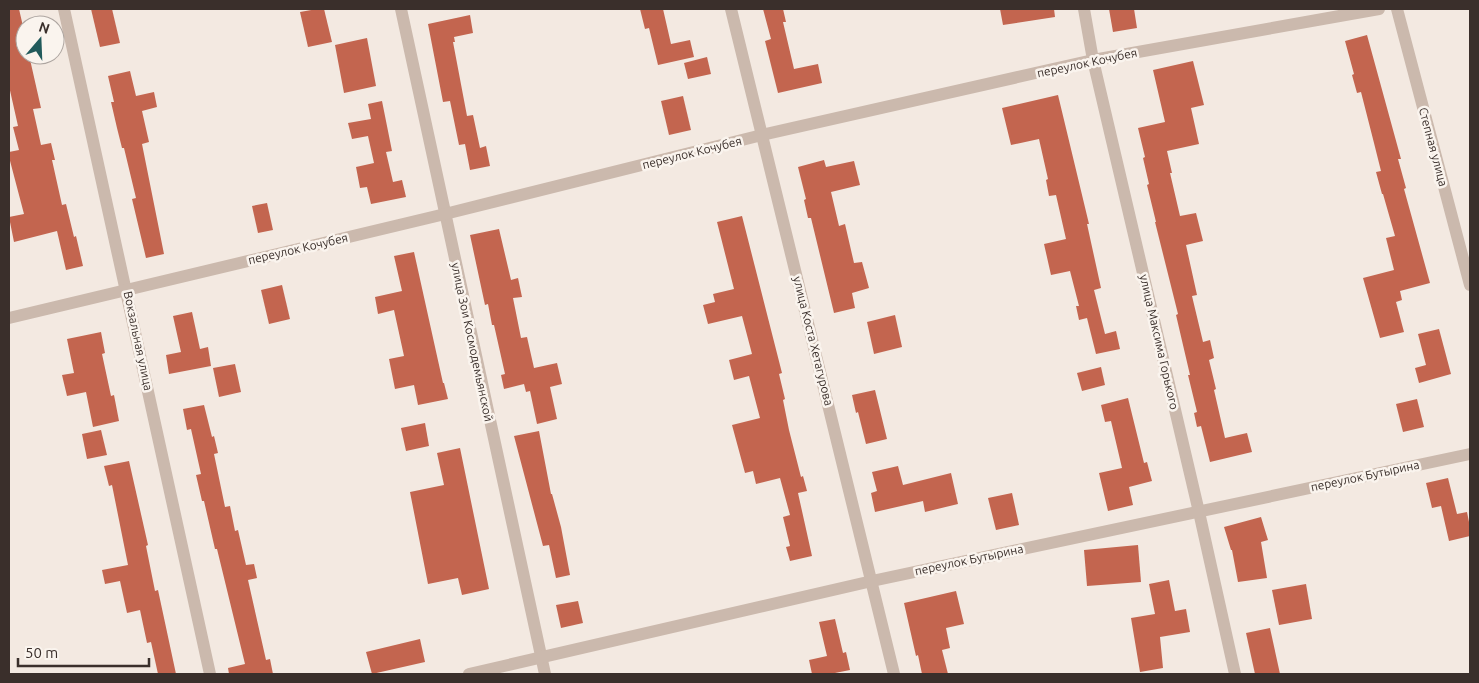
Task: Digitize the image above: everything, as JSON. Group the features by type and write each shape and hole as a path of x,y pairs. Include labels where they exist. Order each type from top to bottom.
{"street":[{"name":"Вокзальная улица","path":"64,9 210,674"},
{"name":"улица Зои Космодемьянской","path":"401,9 545,674"},
{"name":"улица Коста Хетагурова","path":"731,9 894,674"},
{"name":"улица Максима Горького","path":"1084,9 1092,60 1200,512 1235,674"},
{"name":"переулок Кочубея","path":"9,318 444,214 762,135 1092,60 1380,9"},
{"name":"Степная улица","path":"1397,9 1470,285"},
{"name":"переулок Бутырина","path":"469,674 872,581 1470,454"}],"building":[{"path":"9,9 19,9 20,15 15,15 15,65 31,65 41,108 33,109 41,145 51,143 55,160 52,160 62,205 66,204 83,266 66,270 57,231 14,242 9,217 24,214 9,157 9,152 19,150 13,127 18,126 9,86"},
{"path":"91,9 112,9 120,43 100,47"},
{"path":"324,9 332,42 308,47 300,12"},
{"path":"640,9 663,9 671,44 690,40 694,57 658,65 649,28 645,29"},
{"path":"763,9 783,9 786,22 783,22 794,69 818,64 822,83 778,93 765,41 771,39"},
{"path":"1000,9 1054,9 1055,17 1003,25"},
{"path":"1109,9 1134,9 1137,28 1113,32"},
{"path":"470,15 473,33 454,37 455,42 453,42 467,116 473,115 480,148 486,146 490,166 470,170 465,144 459,145 450,101 443,102 428,24"},
{"path":"1367,35 1401,159 1398,159 1406,188 1404,189 1430,283 1400,291 1402,300 1396,302 1404,332 1380,338 1363,278 1394,270 1386,238 1395,236 1376,172 1381,171 1361,92 1357,93 1345,41"},
{"path":"367,38 376,86 344,93 335,45"},
{"path":"707,57 711,74 688,79 684,63"},
{"path":"1193,61 1204,105 1191,108 1199,144 1167,151 1172,173 1170,173 1180,216 1196,213 1203,241 1186,245 1197,295 1192,296 1203,342 1210,340 1214,358 1209,360 1225,438 1247,433 1252,452 1210,462 1201,426 1197,427 1194,413 1197,412 1176,315 1178,314 1147,185 1149,184 1143,158 1145,157 1138,128 1165,122 1153,70"},
{"path":"130,71 136,96 154,92 157,107 142,111 149,142 142,144 164,254 146,258 132,199 136,198 111,102 114,102 108,76"},
{"path":"1058,95 1089,224 1087,224 1101,288 1094,290 1105,334 1116,331 1120,349 1096,354 1087,318 1079,320 1076,306 1079,306 1070,271 1051,275 1044,244 1066,239 1056,195 1049,196 1046,180 1048,179 1039,139 1011,145 1002,108"},
{"path":"683,96 691,130 669,135 661,101"},
{"path":"382,101 392,151 386,152 393,182 402,180 406,197 371,204 367,187 360,188 356,167 374,163 368,136 352,139 348,123 371,119 368,104"},
{"path":"824,160 826,167 854,161 860,185 831,192 839,226 845,224 854,263 862,262 869,288 852,293 855,308 834,313 811,218 808,218 804,200 806,199 798,167"},
{"path":"267,203 273,230 258,233 252,206"},
{"path":"742,216 782,373 779,374 785,399 783,400 789,430 801,477 803,476 807,491 798,493 812,556 790,561 786,547 790,546 783,517 790,515 780,478 756,484 753,471 745,473 732,425 760,418 749,376 734,380 729,360 752,354 742,316 708,324 703,305 715,302 713,294 734,289 717,222"},
{"path":"499,229 511,280 518,278 522,297 513,298 521,338 527,337 534,368 557,363 562,384 550,387 557,419 537,424 530,391 526,392 524,384 504,389 501,375 505,374 488,304 485,305 470,235"},
{"path":"414,252 448,399 418,405 414,385 395,389 389,359 404,356 394,310 378,314 375,297 402,291 394,256"},
{"path":"282,285 290,319 269,324 261,290"},
{"path":"192,312 200,349 208,347 211,366 169,374 166,355 181,352 173,316"},
{"path":"895,315 902,347 874,354 867,322"},
{"path":"1439,329 1451,374 1419,383 1415,368 1426,365 1418,334"},
{"path":"101,332 105,353 102,354 111,396 114,395 119,421 93,427 86,392 67,396 62,375 74,373 67,339"},
{"path":"235,364 241,392 219,397 213,368"},
{"path":"1101,367 1105,385 1082,391 1077,373"},
{"path":"875,390 887,439 866,444 852,395"},
{"path":"1128,398 1144,463 1147,462 1152,481 1129,487 1133,505 1108,511 1099,473 1122,468 1111,421 1105,422 1101,405"},
{"path":"1417,399 1424,427 1403,432 1396,404"},
{"path":"204,405 218,453 214,454 225,507 230,506 235,531 238,530 246,565 254,564 257,578 248,580 266,660 270,659 273,674 229,674 228,668 245,664 217,549 215,549 204,501 202,501 196,475 201,474 191,429 187,430 183,409"},
{"path":"425,423 429,446 406,451 401,428"},
{"path":"101,430 107,455 87,459 82,434"},
{"path":"539,431 551,494 561,527 570,575 556,578 549,545 543,546 514,436"},
{"path":"460,448 489,589 462,595 458,578 428,584 410,492 444,485 437,453"},
{"path":"129,461 148,545 146,546 155,591 158,590 176,674 158,674 151,642 147,643 140,610 127,613 120,581 105,584 102,570 128,565 112,485 109,486 104,466"},
{"path":"898,466 903,485 951,473 958,504 925,512 923,501 875,512 871,493 877,491 872,472"},
{"path":"1448,478 1457,514 1467,512 1470,527 1470,536 1449,541 1441,506 1432,508 1426,483"},
{"path":"1012,493 1019,525 996,530 988,498"},
{"path":"1261,517 1268,540 1261,542 1267,578 1238,582 1232,550 1224,527"},
{"path":"1138,545 1141,582 1087,586 1084,550"},
{"path":"1169,580 1175,611 1186,609 1190,632 1160,637 1163,668 1140,672 1131,618 1155,614 1149,584"},
{"path":"1306,584 1312,619 1279,625 1272,590"},
{"path":"956,591 964,624 946,628 950,648 942,650 948,674 922,674 904,603"},
{"path":"578,601 583,623 561,628 556,605"},
{"path":"835,619 843,653 846,652 850,670 830,674 812,674 809,660 827,656 819,622"},
{"path":"1270,628 1280,674 1255,674 1246,633"},
{"path":"420,639 425,662 372,674 366,652"}]}
